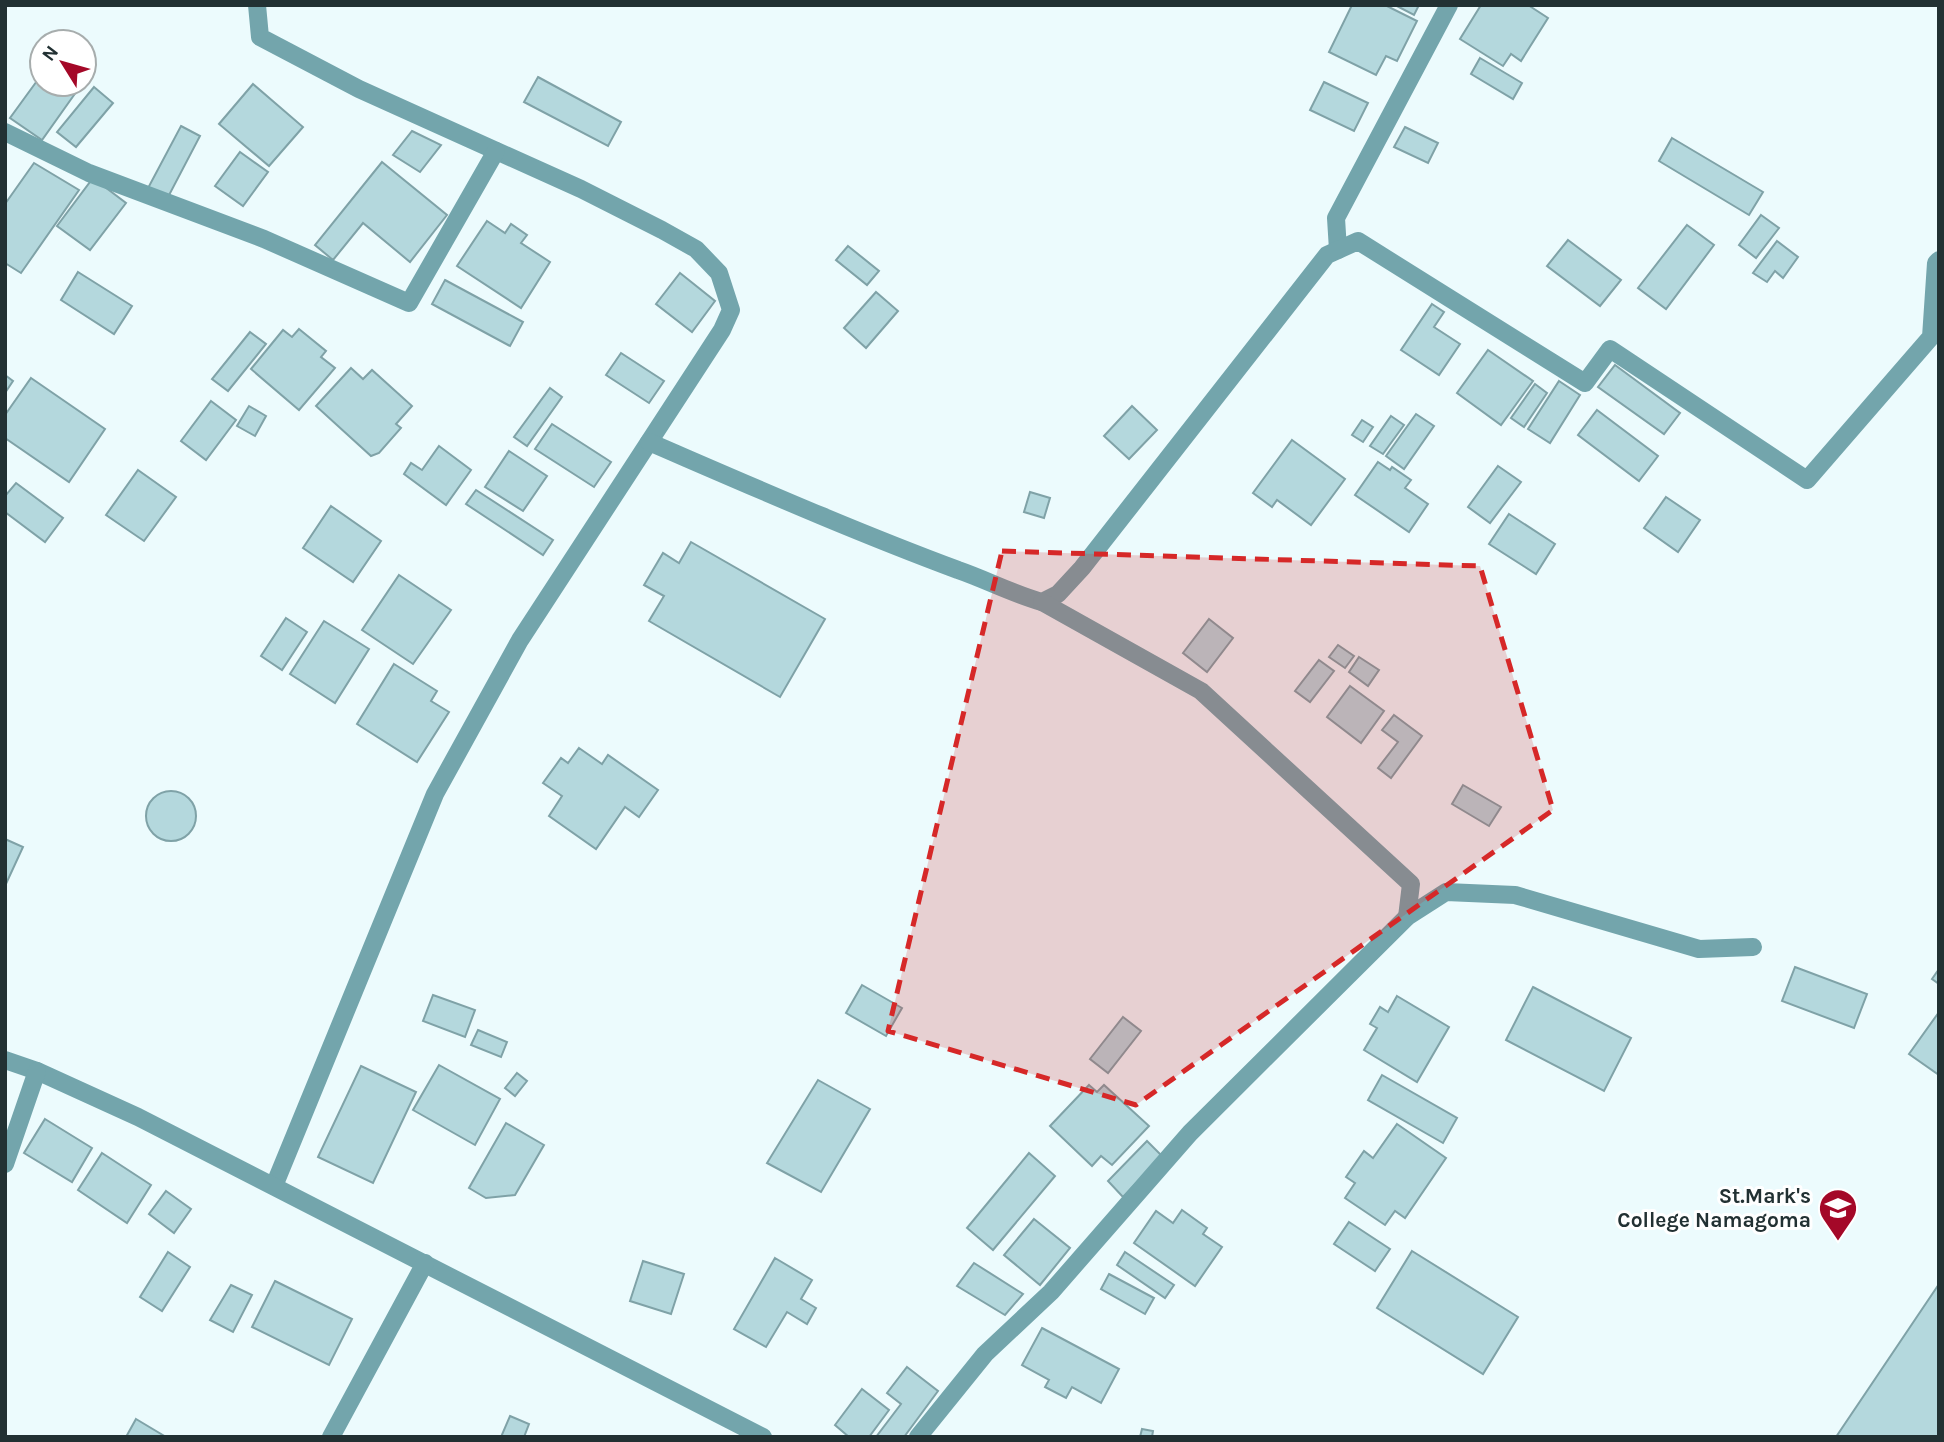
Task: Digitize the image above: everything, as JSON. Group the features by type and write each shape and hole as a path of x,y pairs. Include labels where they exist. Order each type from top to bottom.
{"street":[{"path":"257,5 260,37 359,89 496,151 662,230 696,249 719,273 732,310 722,330 520,640 435,794 274,1186"},
{"path":"1338,250 1336,218 1449,5"},
{"path":"5,132 89,173 264,239 409,303 496,151"},
{"path":"1042,602 1058,594 1082,568 1327,255 1358,241 1586,383 1610,349 1807,480 1931,337 1936,263 1939,260"},
{"path":"649,442 877,540 1042,602 1201,691 1411,884 1407,916"},
{"path":"918,1437 985,1354 1052,1292 1190,1133 1407,916 1446,892 1515,895 1699,949 1753,947"},
{"path":"5,1060 37,1071 138,1117 763,1437"},
{"path":"5,1164 37,1071"},
{"path":"331,1437 425,1263"}],"highlighted area":[{"path":"1002,551 1480,566 1553,810 1136,1105 888,1031"}],"building":[{"path":"1352,5 1385,5 1417,21 1397,61 1386,56 1376,75 1329,52"},
{"path":"1395,5 1419,5 1414,15"},
{"path":"1481,5 1528,5 1548,18 1521,61 1511,54 1503,66 1460,39"},
{"path":"1480,58 1522,83 1513,99 1471,74"},
{"path":"538,77 621,122 608,146 524,102"},
{"path":"1324,82 1368,103 1354,131 1310,110"},
{"path":"253,84 303,127 269,166 219,124"},
{"path":"98,90 113,103 76,147 57,132 85,98 98,98"},
{"path":"28,93 28,98 72,98 42,140 10,118"},
{"path":"181,126 200,136 167,199 147,190"},
{"path":"1405,127 1438,143 1428,163 1394,147"},
{"path":"412,131 441,145 420,172 393,155"},
{"path":"1672,138 1763,192 1749,215 1659,161"},
{"path":"240,152 268,172 243,206 215,186"},
{"path":"382,162 447,215 410,262 363,223 333,260 315,245"},
{"path":"34,163 79,190 21,273 5,263 5,204"},
{"path":"93,178 126,203 90,250 57,226"},
{"path":"1761,215 1779,228 1756,258 1739,245"},
{"path":"487,221 505,233 511,224 527,235 521,243 550,262 521,308 457,266"},
{"path":"1687,225 1714,245 1666,309 1638,288"},
{"path":"1568,240 1621,280 1600,306 1547,266"},
{"path":"1777,241 1798,257 1783,278 1775,271 1767,282 1753,273"},
{"path":"848,246 879,271 867,285 836,260"},
{"path":"78,272 132,306 114,334 61,300"},
{"path":"680,273 715,301 692,332 656,304"},
{"path":"445,280 523,322 510,346 432,304"},
{"path":"876,292 898,311 866,348 844,328"},
{"path":"1432,304 1444,312 1434,327 1460,344 1439,375 1401,350"},
{"path":"299,329 326,351 321,357 335,368 299,410 251,369 283,330 292,337"},
{"path":"250,332 266,344 228,391 212,379"},
{"path":"1488,350 1533,381 1501,425 1457,393"},
{"path":"621,353 664,381 649,403 606,375"},
{"path":"1615,365 1680,413 1664,434 1598,387"},
{"path":"351,368 363,379 372,370 412,406 396,424 401,428 379,453 371,456 316,406"},
{"path":"5,375 13,381 5,393"},
{"path":"31,378 105,429 69,482 5,438 5,415"},
{"path":"1559,381 1580,395 1550,443 1528,429"},
{"path":"1535,384 1547,393 1524,427 1511,418"},
{"path":"550,388 562,397 527,446 514,437"},
{"path":"211,401 236,420 206,460 181,441"},
{"path":"249,406 266,416 255,436 237,426"},
{"path":"1132,406 1157,430 1129,459 1104,436"},
{"path":"1597,410 1658,456 1639,481 1578,435"},
{"path":"1416,414 1434,426 1404,469 1386,456"},
{"path":"1391,416 1404,425 1383,454 1370,446"},
{"path":"1362,420 1373,427 1363,442 1352,435"},
{"path":"552,424 611,462 594,487 535,449"},
{"path":"1292,440 1345,479 1311,525 1277,500 1272,507 1253,493"},
{"path":"439,446 471,470 446,505 404,474 411,463 422,470"},
{"path":"509,451 547,476 523,511 485,487"},
{"path":"1378,462 1390,470 1392,467 1411,480 1405,488 1428,504 1409,532 1355,495"},
{"path":"1498,466 1521,482 1490,523 1468,507"},
{"path":"138,470 176,497 144,541 106,515"},
{"path":"16,483 63,518 45,542 5,512 5,496"},
{"path":"476,490 553,540 543,555 466,504"},
{"path":"1030,492 1050,498 1044,518 1024,512"},
{"path":"1666,497 1700,520 1678,552 1644,528"},
{"path":"331,506 381,541 353,582 303,548"},
{"path":"1509,514 1555,544 1536,574 1489,544"},
{"path":"691,542 825,619 780,697 649,621 664,596 644,585 663,553 679,563"},
{"path":"399,575 451,610 413,664 362,630"},
{"path":"286,618 307,632 282,670 261,656"},
{"path":"1209,619 1233,638 1207,672 1183,653"},
{"path":"324,621 369,649 335,703 290,674"},
{"path":"1338,645 1354,656 1345,668 1329,657"},
{"path":"1359,657 1379,670 1368,686 1349,672"},
{"path":"1319,660 1334,671 1310,702 1295,691"},
{"path":"394,664 437,691 431,701 449,712 417,762 357,724"},
{"path":"1350,686 1384,711 1361,743 1327,717"},
{"path":"1394,715 1422,736 1391,778 1378,768 1398,742 1382,730"},
{"path":"579,748 602,764 608,755 658,790 639,817 625,807 596,849 549,816 562,796 543,783 561,758 568,763"},
{"path":"1463,785 1501,807 1489,826 1452,804"},
{"path":"171,791 189,798 196,816 189,834 171,841 153,834 146,816 153,798"},
{"path":"5,839 23,847 5,886"},
{"path":"1795,967 1867,994 1854,1028 1782,1001"},
{"path":"1939,969 1939,984 1932,979"},
{"path":"862,985 902,1008 886,1036 846,1013"},
{"path":"1533,987 1631,1038 1604,1091 1506,1040"},
{"path":"433,995 475,1010 465,1037 423,1021"},
{"path":"1397,996 1449,1027 1417,1082 1364,1050 1377,1028 1370,1024 1380,1007 1388,1012"},
{"path":"1939,1012 1939,1075 1909,1054"},
{"path":"1123,1017 1141,1031 1108,1073 1090,1059"},
{"path":"478,1030 507,1042 501,1057 471,1045"},
{"path":"439,1065 500,1099 475,1145 413,1110"},
{"path":"361,1066 416,1092 373,1183 318,1157"},
{"path":"517,1073 527,1081 515,1096 505,1088"},
{"path":"1382,1075 1457,1118 1443,1143 1368,1100"},
{"path":"818,1080 870,1109 821,1192 767,1163"},
{"path":"1089,1085 1097,1092 1104,1085 1149,1126 1112,1165 1101,1156 1092,1166 1050,1126"},
{"path":"45,1119 92,1148 72,1182 24,1153"},
{"path":"506,1123 544,1145 515,1195 486,1198 469,1188"},
{"path":"1397,1124 1446,1158 1405,1218 1395,1211 1385,1225 1345,1198 1355,1183 1346,1177 1364,1151 1373,1158"},
{"path":"1147,1141 1162,1156 1123,1197 1108,1181"},
{"path":"102,1153 151,1185 127,1223 78,1190"},
{"path":"1029,1153 1055,1176 993,1250 967,1228"},
{"path":"166,1191 191,1209 174,1233 149,1214"},
{"path":"1182,1210 1207,1228 1203,1234 1222,1247 1195,1286 1134,1243 1156,1211 1173,1223"},
{"path":"1034,1219 1070,1248 1040,1285 1004,1255"},
{"path":"1349,1222 1390,1249 1375,1271 1334,1244"},
{"path":"1412,1251 1518,1317 1483,1374 1377,1308"},
{"path":"168,1252 190,1267 162,1311 140,1297"},
{"path":"1125,1252 1174,1285 1165,1298 1117,1265"},
{"path":"775,1258 812,1280 801,1299 816,1308 807,1324 787,1312 766,1347 734,1329"},
{"path":"643,1261 684,1274 671,1314 630,1301"},
{"path":"974,1263 1023,1294 1005,1315 957,1286"},
{"path":"1109,1274 1154,1298 1145,1314 1101,1289"},
{"path":"275,1281 352,1319 329,1365 252,1327"},
{"path":"1939,1284 1939,1437 1836,1437"},
{"path":"231,1285 252,1295 233,1332 210,1320"},
{"path":"1042,1328 1119,1369 1101,1403 1072,1387 1066,1398 1045,1387 1049,1380 1022,1365"},
{"path":"907,1367 938,1391 904,1437 876,1437 901,1404 887,1393"},
{"path":"862,1389 889,1410 869,1437 849,1437 835,1425"},
{"path":"510,1416 529,1424 524,1437 501,1437"},
{"path":"136,1419 166,1437 126,1437"},
{"path":"1142,1429 1153,1431 1152,1437 1140,1437"}],"place":[{"name":"St.Mark's College Namagoma","path":"1838,1242"}]}
